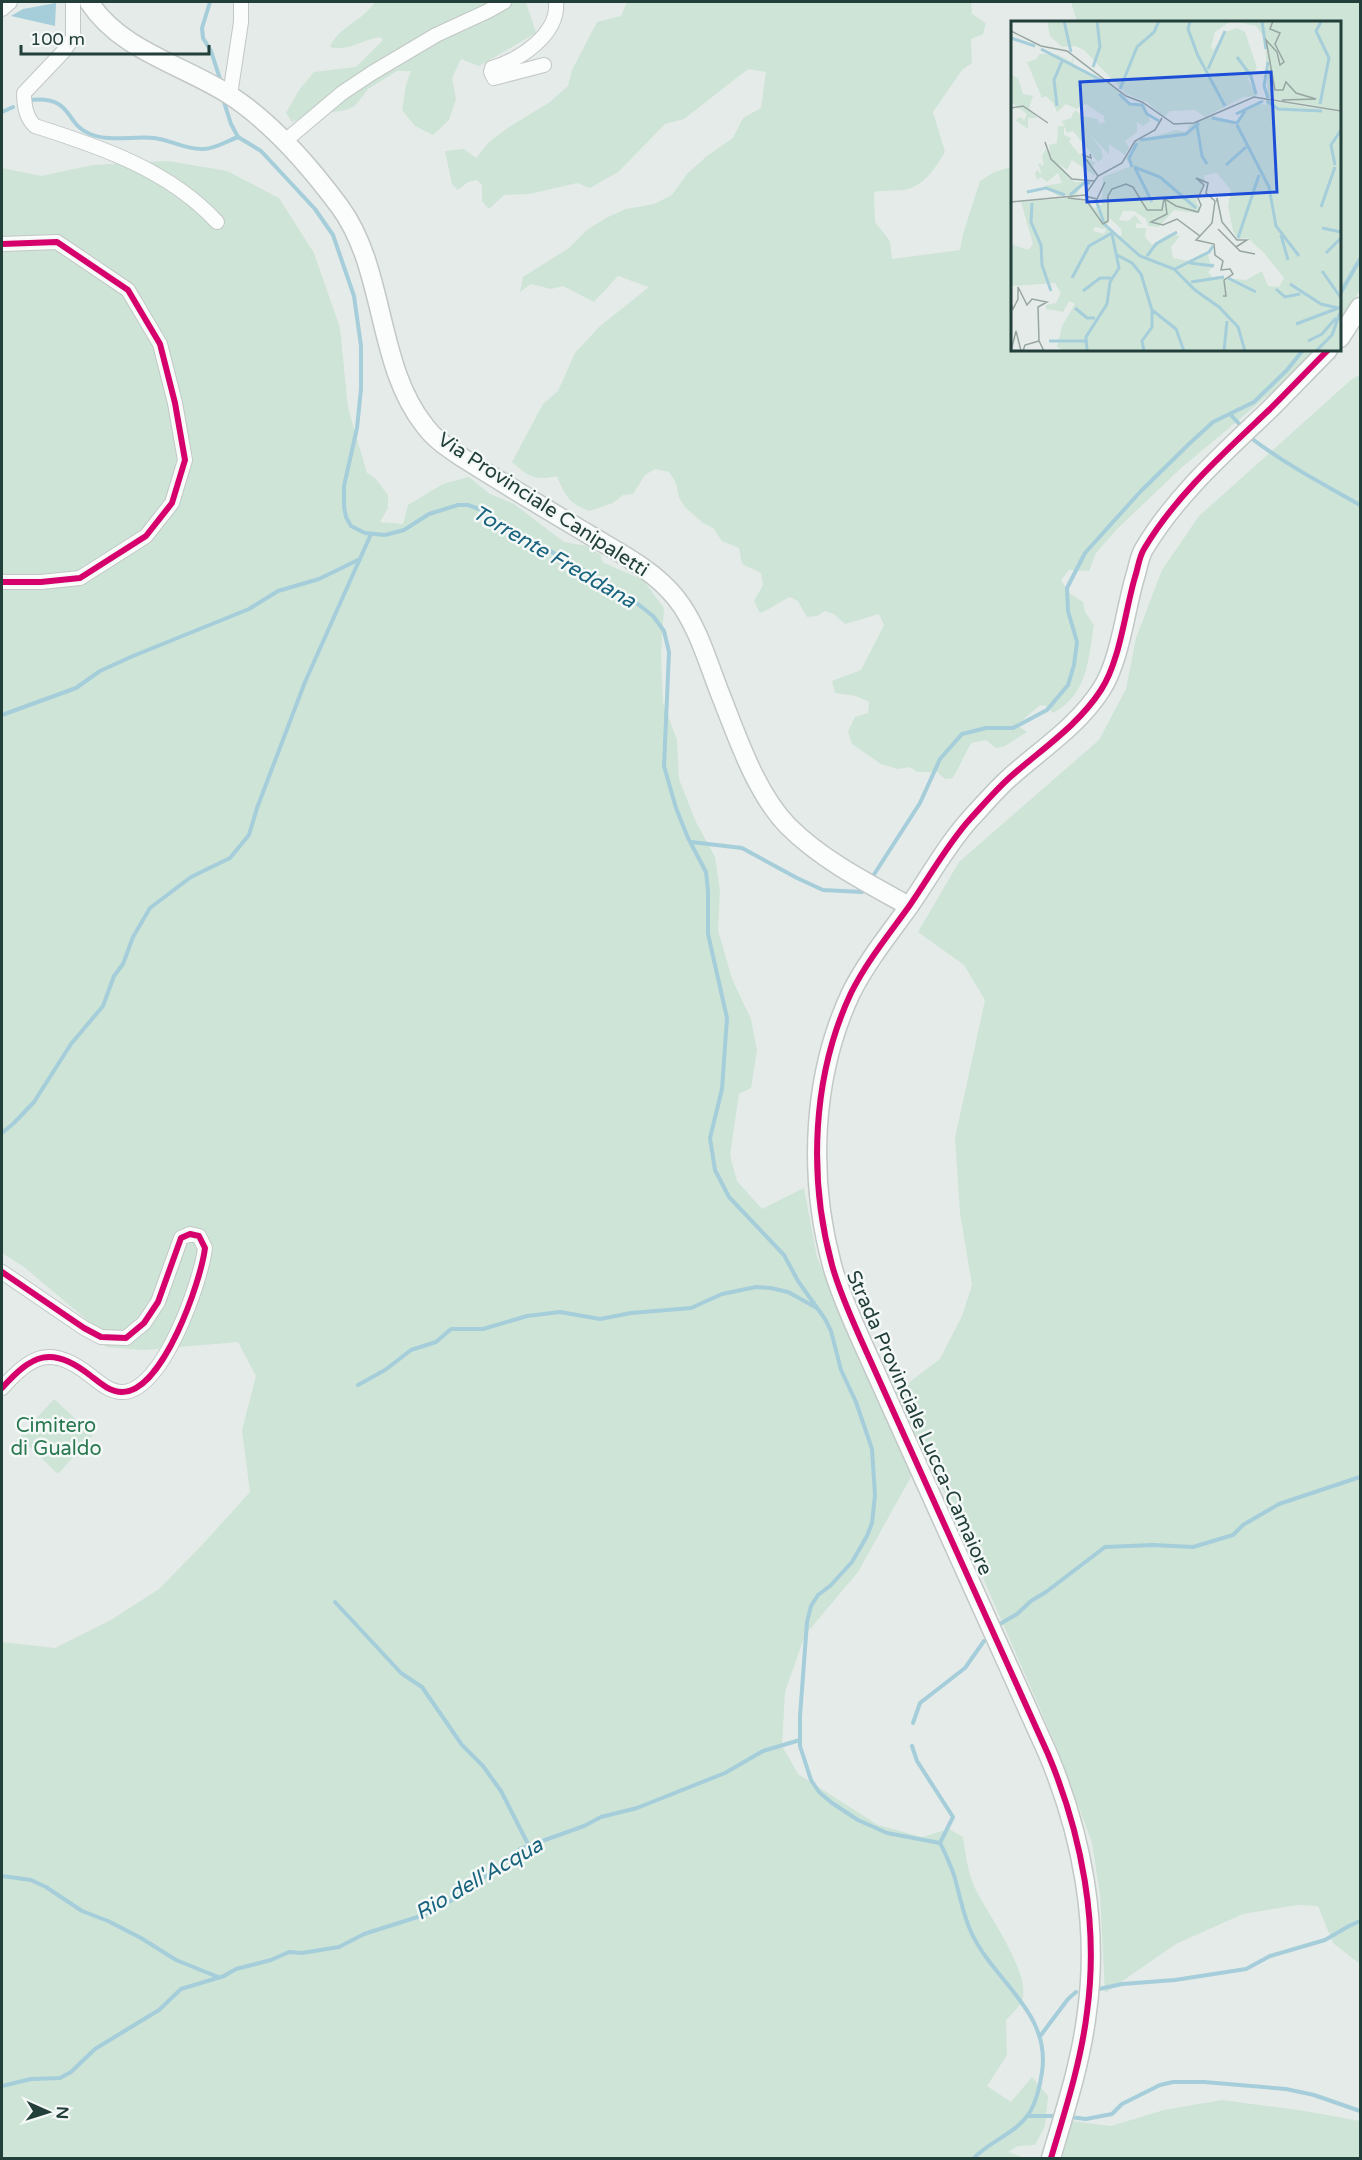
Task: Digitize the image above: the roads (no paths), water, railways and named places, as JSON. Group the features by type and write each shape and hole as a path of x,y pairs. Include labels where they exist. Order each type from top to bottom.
{"main road":[{"name":"Via Provinciale Canipaletti","path":"89,2 105,21 129,41 222,90 253,112 285,141 341,208 365,253 379,310 404,389 425,427 438,440 463,458 627,558 667,587 689,617 738,740 767,799 776,812 807,843 841,867 909,906"},
{"path":"1341,336 1360,307"},
{"name":"Strada Provinciale Lucca-Camaiore","path":"1051,2158 1084,2032 1091,1958 1086,1892 1070,1811 1048,1754 846,1305 828,1250 819,1192 817,1159 819,1123 826,1074 836,1034 855,985 964,825 1006,780 1079,719 1103,687 1116,656 1126,607 1142,552 1172,509 1233,444 1327,351"}],"street":[{"path":"2,9 10,2"},
{"path":"73,2 73,38 63,52 24,93 24,103 30,122 35,126 130,159 188,195 217,222"},
{"path":"222,90 241,22 241,2"},
{"path":"285,141 342,93 372,73 436,35 504,2"},
{"path":"544,65 494,78 490,72 492,68 509,63 543,37 551,24 556,2"},
{"path":"2,244 57,242 128,290 160,344 175,403 185,460 172,503 146,536 80,578 41,582 2,582"},
{"path":"2,1272 84,1328 101,1337 126,1338 144,1323 158,1302 181,1238 194,1234 202,1239 206,1248 181,1326 161,1363 139,1387 122,1392 112,1390 75,1365 57,1358 46,1357 23,1366 2,1388"}],"water":[{"path":"56,3 55,26 11,16 23,9"}],"waterway":[{"name":"Torrente Freddana","path":"210,2 202,28 203,38 211,51 221,82"},
{"name":"Torrente Freddana","path":"223,99 238,137 261,151 315,209 333,235 354,296 361,346 361,389 357,428 344,486 344,507 351,526 365,533 385,535 404,530 429,514 458,505 468,505 487,512 503,524 606,583 653,616 664,631 669,652 664,766 676,808 688,838 706,872 708,934 727,1018 722,1089 710,1138 715,1170 729,1197 784,1255 798,1281 825,1319 831,1331 841,1370 856,1402 872,1449 875,1495 872,1523 852,1562 830,1586 818,1595 811,1606 807,1622 800,1746 811,1780 819,1792 832,1803 858,1820 887,1833 940,1843"},
{"path":"30,100 55,102 62,106 82,129 97,136 154,138 203,149 238,137"},
{"path":"2,112 13,107"},
{"path":"1341,292 1360,259"},
{"path":"873,876 920,803 940,759 962,734 986,728 1013,728 1047,710 1068,685 1077,642 1068,611 1067,588 1085,553 1140,492 1190,443 1213,422 1254,402 1287,370 1302,351"},
{"path":"1230,414 1242,427"},
{"path":"1251,438 1291,465 1360,505"},
{"path":"2,1133 34,1102 71,1044 103,1006 114,976 123,964 133,937 150,908 191,877 230,858 249,835 305,682 371,534"},
{"path":"2,715 76,688 100,671 133,656 249,609 278,591 319,579 360,559"},
{"path":"691,842 742,848 823,890 862,892"},
{"path":"358,1385 385,1370 411,1350 436,1342 451,1329 483,1329 527,1316 560,1312 600,1319 631,1313 691,1308 722,1294 756,1287 788,1292 817,1308"},
{"path":"1000,1624 1017,1614 1031,1601 1105,1547 1153,1545 1193,1547 1233,1535 1243,1525 1279,1504 1360,1477"},
{"path":"335,1602 401,1673 422,1687 462,1745 483,1766 501,1791 529,1846"},
{"path":"913,1723 920,1703 965,1668 984,1641"},
{"name":"Rio dell'Acqua","path":"2,2086 31,2079 60,2078 71,2072 95,2049 159,2010 181,1989 289,1952 302,1953 339,1947 364,1934 427,1914 452,1900 520,1849 584,1826 601,1817 637,1808 725,1773 763,1751 800,1740"},
{"path":"912,1746 917,1761 953,1817 940,1843"},
{"name":"Torrente Freddana","path":"940,1843 953,1872 963,1911 972,1934 994,1968 1030,2015 1043,2051 1040,2082 1030,2112 1018,2126 974,2158"},
{"path":"2,1876 31,1880 46,1887 82,1911 141,1938 176,1960 218,1977"},
{"path":"1099,1989 1122,1984 1175,1980 1246,1969 1270,1956 1325,1940 1360,1921"},
{"path":"1041,2035 1076,1992"},
{"path":"1070,2117 1086,2119 1112,2114 1122,2104 1160,2085 1173,2082 1204,2082 1286,2089 1314,2095 1360,2111"},
{"path":"1028,2116 1059,2116"}],"park label":[{"name":"Cimitero di Gualdo","path":"56,1438"}]}
